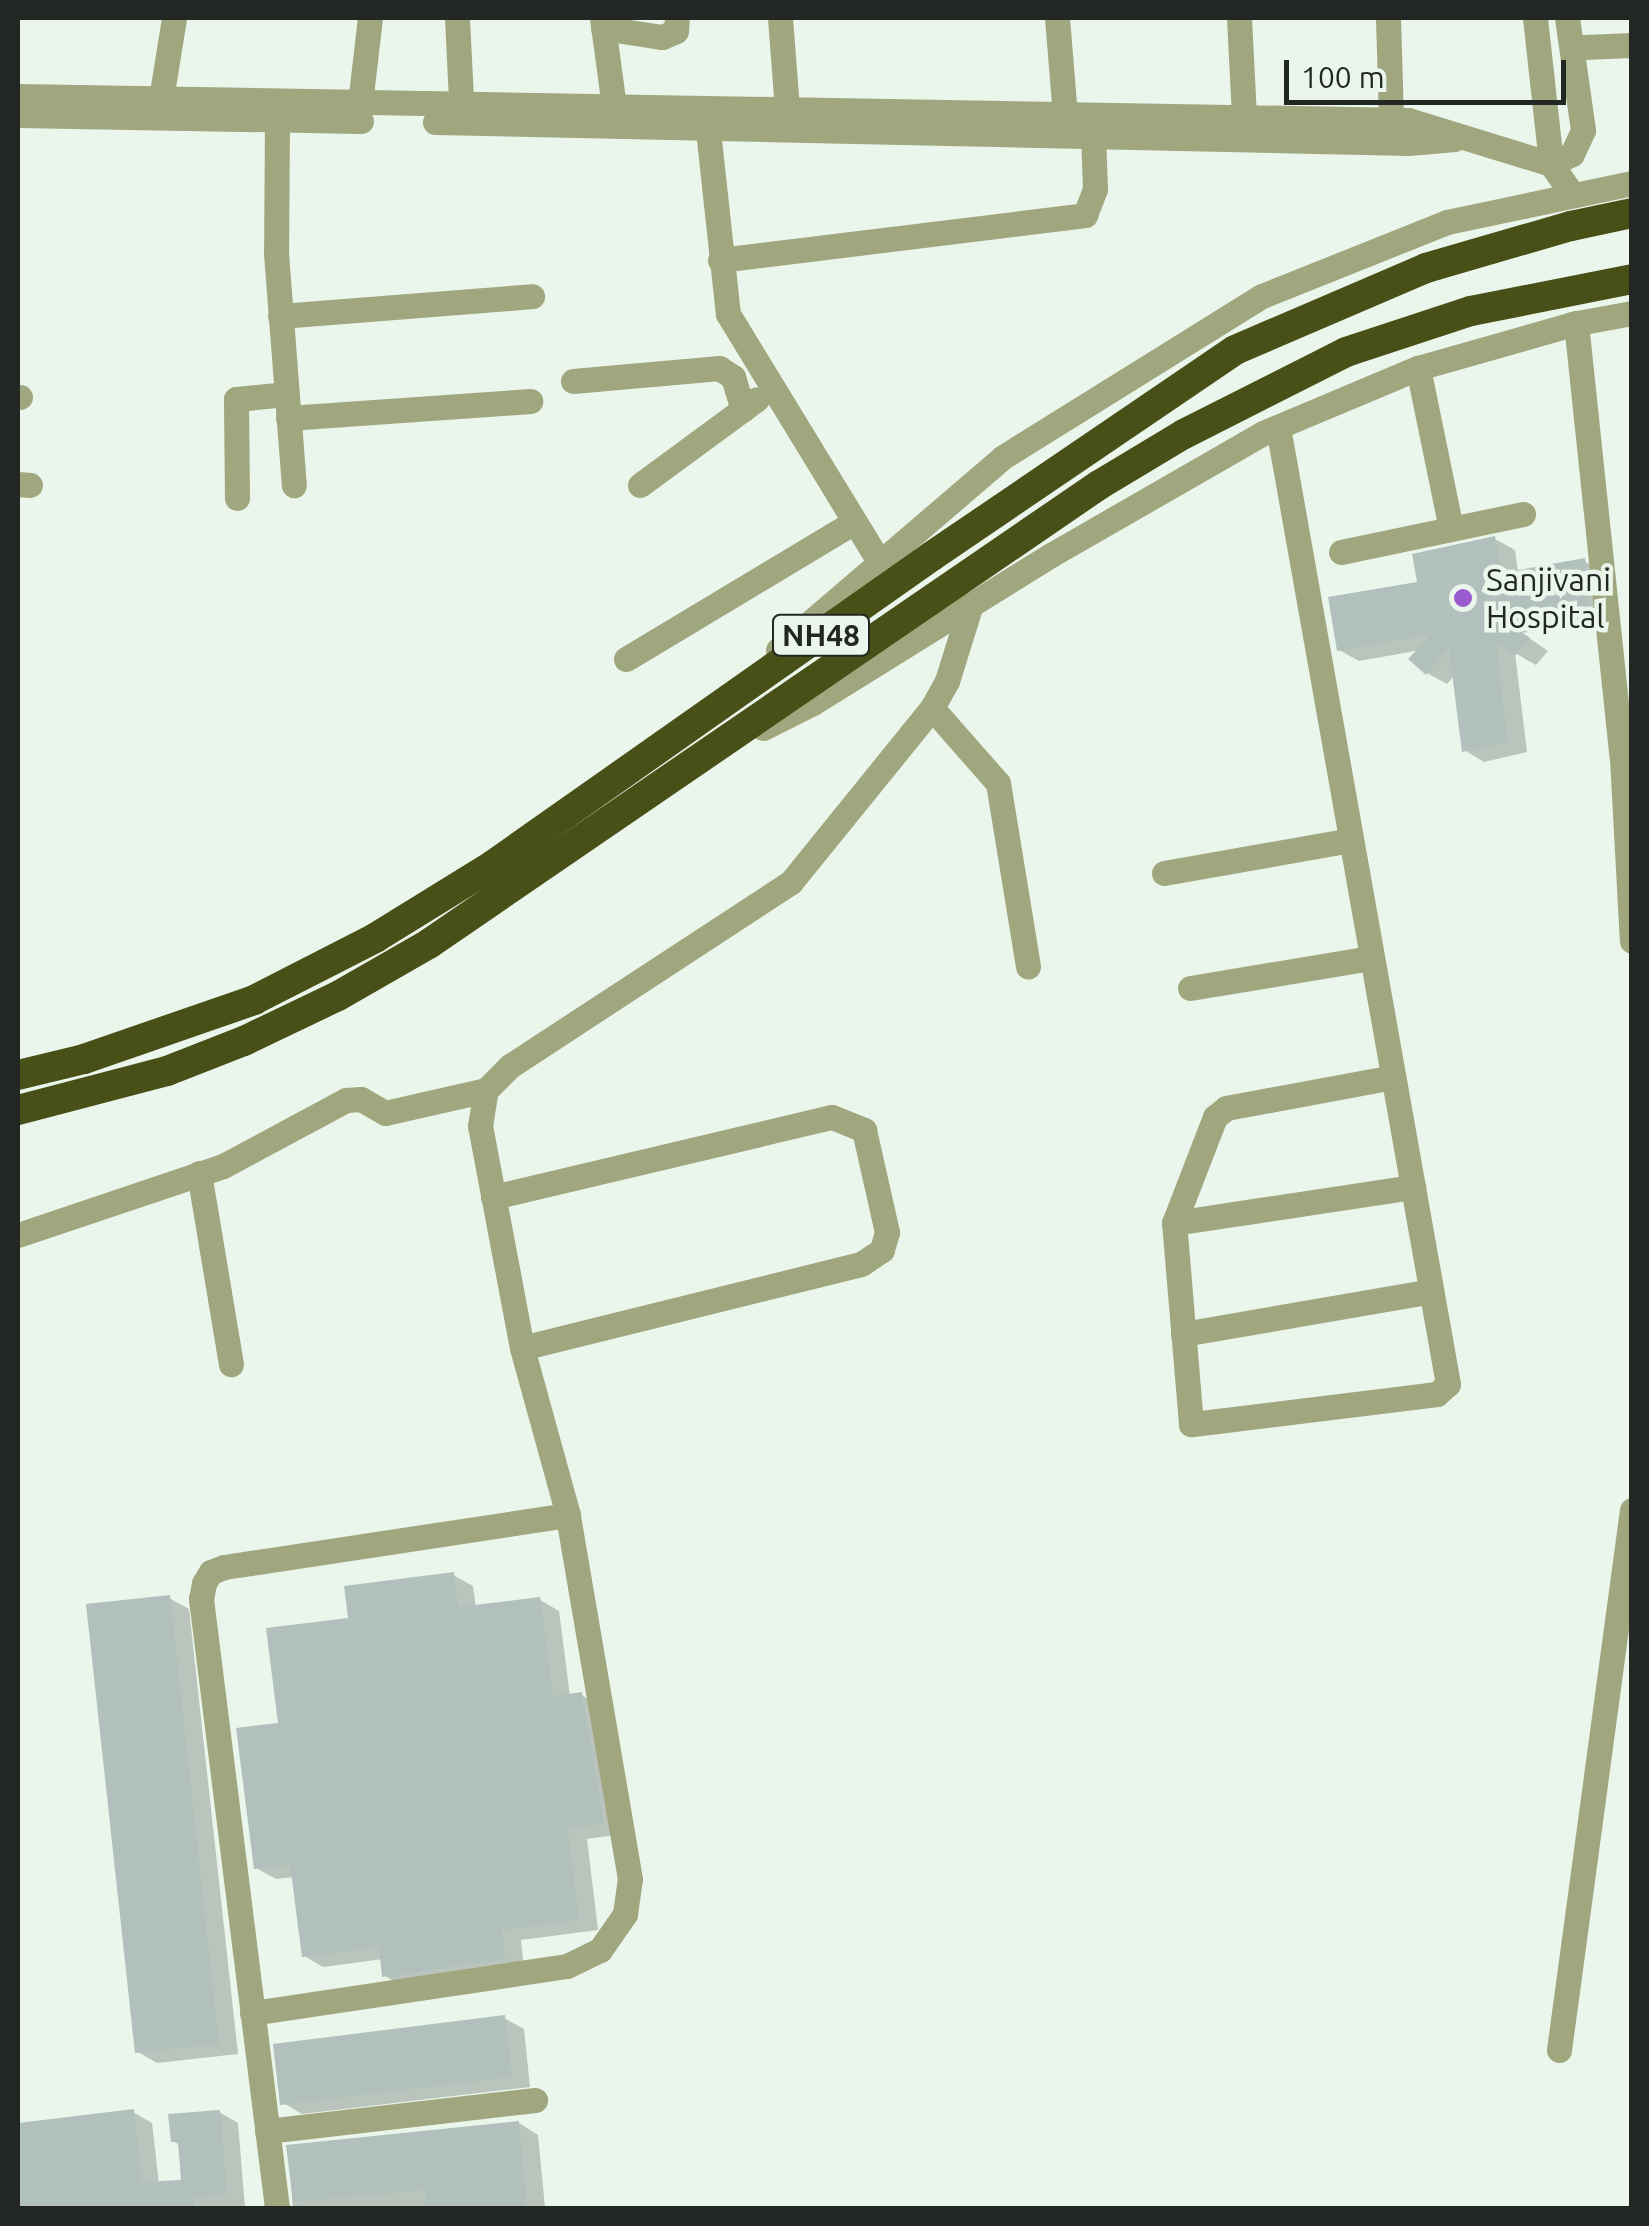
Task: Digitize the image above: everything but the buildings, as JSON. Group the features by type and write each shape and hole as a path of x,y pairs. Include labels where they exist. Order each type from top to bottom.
{"highway":[{"name":"NH48","path":"18,1110 168,1072 338,996 430,943 948,545 1235,350 1426,268 1571,226 1632,213"},
{"name":"NH48","path":"18,1075 187,1025 302,979 683,752 1099,485 1184,434 1346,352 1471,310 1632,279"}],"street":[{"path":"159,108 174,18"},
{"path":"359,112 370,18"},
{"path":"457,18 462,114"},
{"path":"615,115 602,23 670,36 676,31 676,18"},
{"path":"780,18 788,119"},
{"path":"1056,18 1066,124"},
{"path":"1240,18 1244,116"},
{"path":"1388,18 1391,120"},
{"path":"1535,18 1552,164 1574,195"},
{"path":"18,96 262,113 1066,124 1244,116 1415,121 1552,164 1572,154 1583,130 1567,18"},
{"path":"1584,47 1632,45"},
{"path":"18,115 159,108"},
{"path":"262,113 294,486"},
{"path":"706,117 728,314 880,563"},
{"path":"1066,124 1094,135 1408,143 1470,138"},
{"path":"720,260 1085,215 1095,189 1094,135"},
{"path":"683,752 880,563 1004,457 1262,296 1447,222 1632,183"},
{"path":"280,316 532,296"},
{"path":"683,752 813,704 972,604 1278,427 1418,368 1576,322 1632,313"},
{"path":"1576,322 1622,666 1632,942"},
{"path":"573,380 719,368 733,377 743,409"},
{"path":"1418,368 1450,529"},
{"path":"640,485 771,389"},
{"path":"237,498 236,398 288,406 530,402"},
{"path":"1278,427 1448,1384 1437,1394 1194,1425 1190,1420 1174,1223 1219,1112 1393,1077"},
{"path":"1341,552 1523,514"},
{"path":"626,660 854,522"},
{"path":"18,1235 236,1159 346,1100 361,1099 385,1113 486,1090 510,1066 779,894 932,708 947,681 972,604"},
{"path":"932,708 998,783 1028,967"},
{"path":"1164,873 1351,840"},
{"path":"1190,988 1372,958"},
{"path":"252,2013 567,1966 600,1950 626,1914 630,1879 568,1515 522,1348 480,1126 486,1090"},
{"path":"493,1196 832,1117 864,1130 886,1232 882,1250 861,1264 522,1348"},
{"path":"199,1173 231,1364"},
{"path":"1174,1223 1413,1187"},
{"path":"1183,1334 1432,1291"},
{"path":"1559,2050 1632,1510"},
{"path":"276,2208 201,1599 211,1572 568,1515"},
{"path":"267,2130 535,2100"}],"place":[{"name":"Sanjivani Hospital","path":"1463,598"}]}
